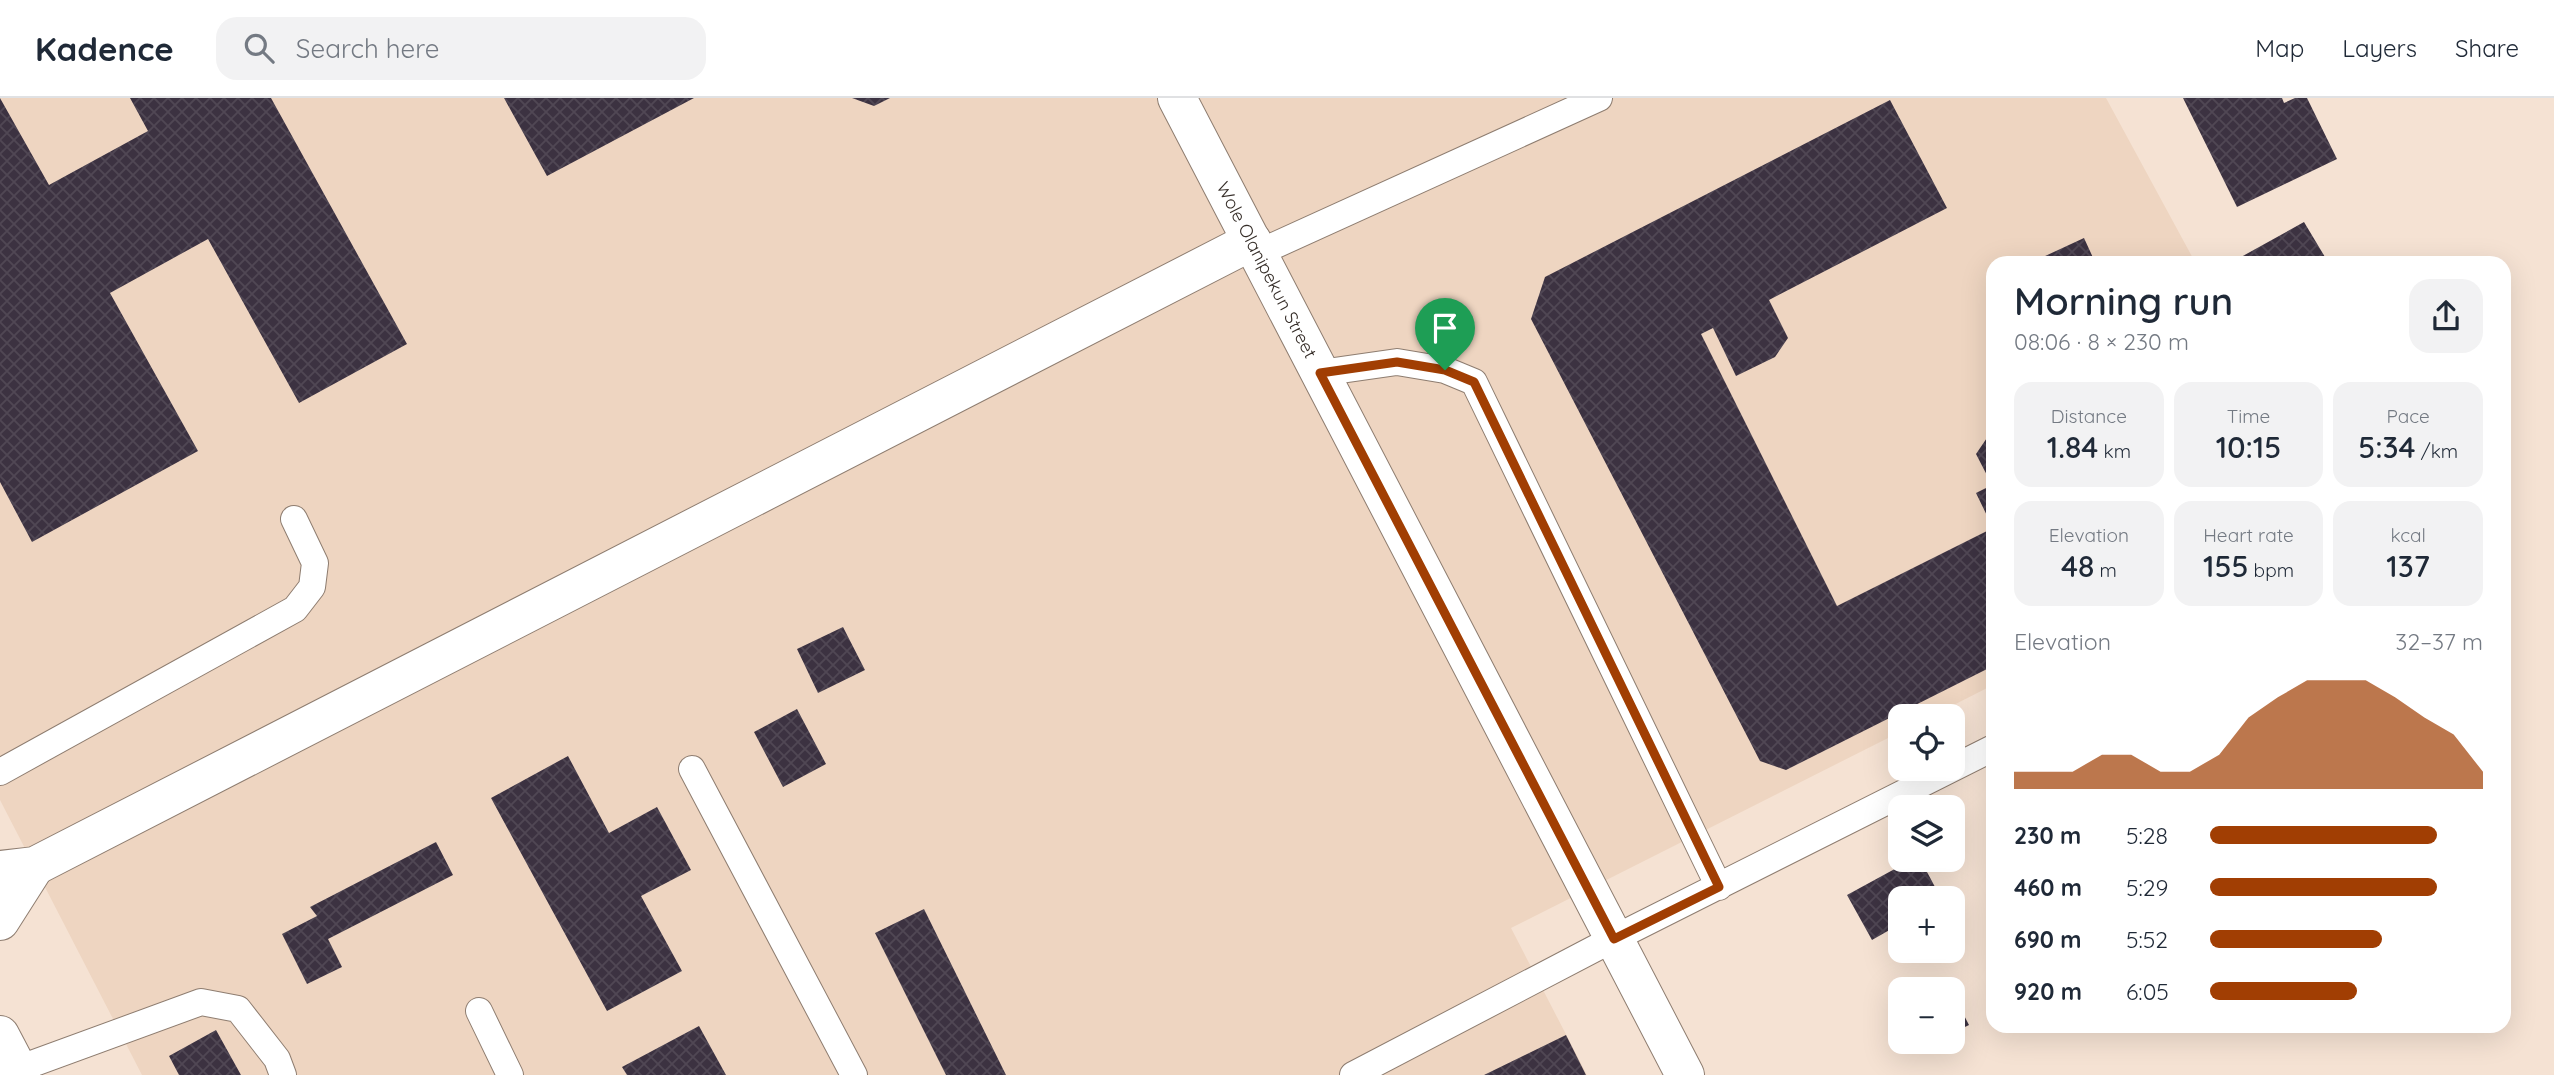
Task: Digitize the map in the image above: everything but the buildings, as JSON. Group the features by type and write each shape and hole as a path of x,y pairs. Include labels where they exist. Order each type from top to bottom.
{"street":[{"name":"Wole Olanipekun Street","path":"1177,98 1685,1075"},
{"path":"0,920 18,868 1255,247"},
{"path":"0,1035 20,1072"}],"lane":[{"path":"1255,247 1599,98"},
{"path":"1320,373 1397,362 1445,370 1474,382 1719,887"},
{"path":"0,772 295,609 312,587 315,563 294,519"},
{"path":"1353,1075 1614,939 1986,752"},
{"path":"692,768 853,1075"},
{"path":"20,1072 201,1002 238,1009 277,1059 283,1075"},
{"path":"479,1012 509,1075"}],"shaded area":[{"path":"0,98 2106,98 2192,256 1986,256 1986,689 1956,704 1888,704 1888,738 1511,928 1587,1075 142,1075 0,800"}],"route":[{"path":"1397,362 1445,370 1474,382 1719,887 1614,939 1320,373 1397,362"}]}
